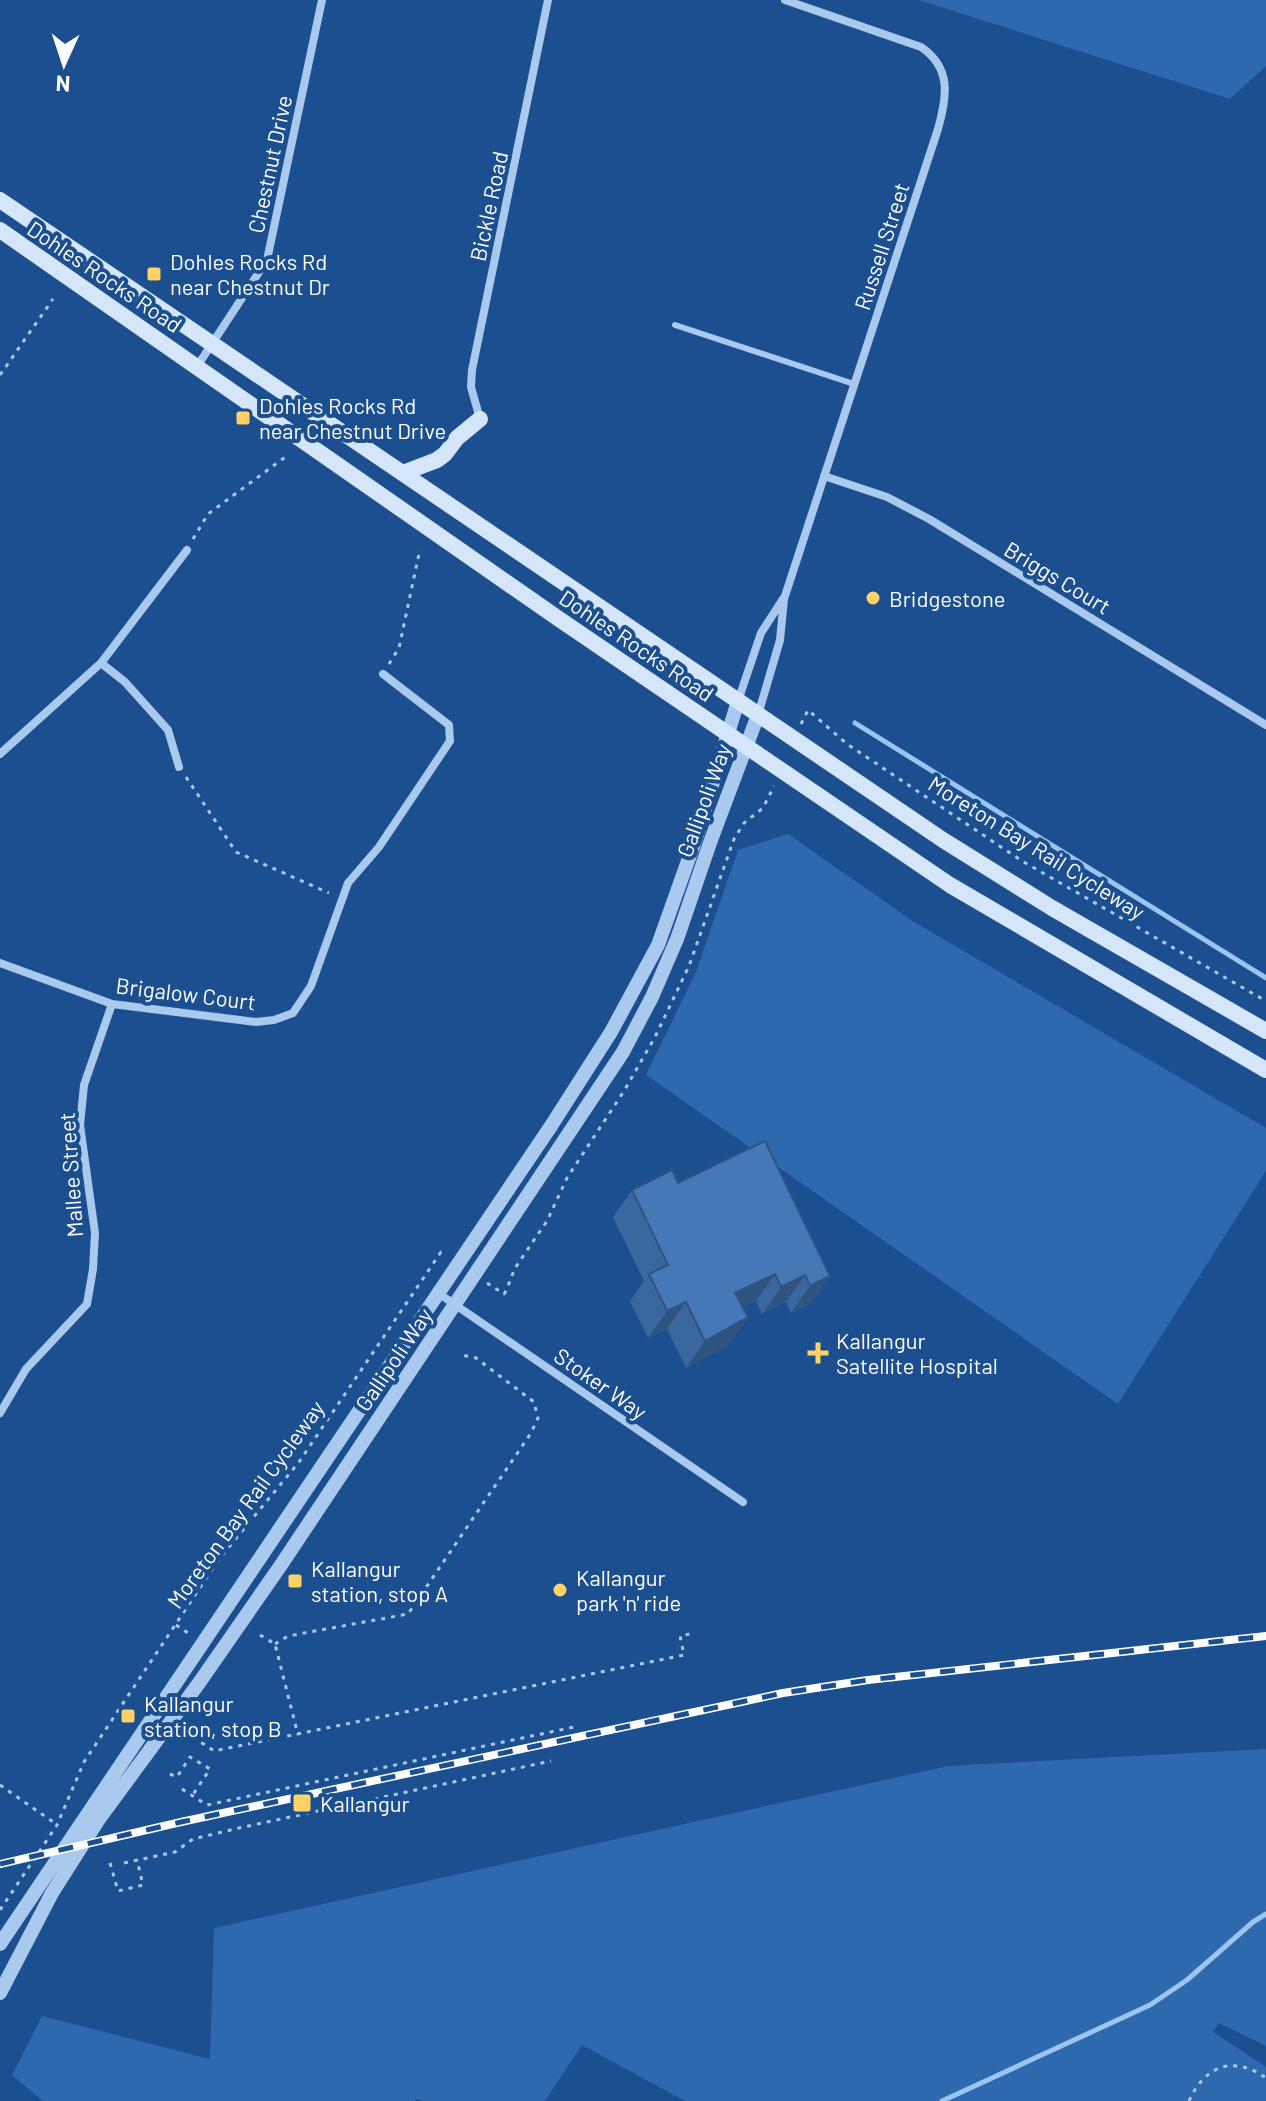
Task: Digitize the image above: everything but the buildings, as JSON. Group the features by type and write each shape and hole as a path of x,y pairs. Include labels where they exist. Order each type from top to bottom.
{"main road":[{"name":"Dohles Rocks Road","path":"0,200 996,875 1266,1031"},
{"name":"Dohles Rocks Road","path":"0,230 950,885 1266,1070"},
{"path":"403,473 437,460 480,419"}],"street":[{"name":"Chestnut Drive","path":"198,365 267,260 322,0"},
{"name":"Bickle Road","path":"480,419 471,387 472,370 548,0"},
{"name":"Russell Street","path":"758,715 780,640 784,599 946,100 945,79 935,58 921,47 785,0"},
{"name":"Briggs Court","path":"824,476 912,509 1266,725"},
{"path":"0,754 101,663 187,550"},
{"name":"Russell Street","path":"738,701 761,633 784,599"},
{"path":"101,663 125,682 168,730 179,767"},
{"name":"Brigalow Court","path":"0,963 112,1004 256,1022 293,1013 311,986 348,883 379,847 450,741 449,725 383,674"},
{"name":"Gallipoli Way","path":"0,1944 593,1063 644,973 671,911 738,701"},
{"name":"Gallipoli Way","path":"0,1993 52,1893 99,1819 238,1628 603,1086 637,1026 677,939 758,715"},
{"name":"Mallee Street","path":"0,1413 26,1369 87,1304 95,1233 80,1125 84,1085 112,1004"},
{"name":"Stoker Way","path":"438,1293 743,1502"}],"lane":[{"path":"675,325 854,384"}],"path":[{"path":"0,375 53,299"},
{"path":"187,550 208,514 288,455"},
{"path":"383,674 399,648 420,549"},
{"name":"Moreton Bay Rail Cycleway","path":"805,716 808,710 847,744 1022,861 1266,1001"},
{"path":"179,767 236,852 342,899"},
{"name":"Moreton Bay Rail Cycleway","path":"0,1910 57,1825 84,1762 219,1559 299,1462 441,1252 449,1257"},
{"path":"275,1644 288,1636 408,1614 531,1433 538,1418 534,1402 476,1358 462,1355"},
{"path":"176,1625 194,1637"},
{"path":"193,1737 214,1751 298,1735 684,1655 680,1636 695,1633"},
{"path":"260,1635 275,1644 298,1735"},
{"path":"182,1789 207,1805 574,1727"},
{"path":"170,1774 177,1777 190,1757 210,1769 192,1796"},
{"path":"124,1863 175,1852 193,1839 208,1835 551,1761"},
{"path":"0,1785 57,1825"},
{"path":"110,1863 118,1891 143,1885 137,1860"},
{"path":"1189,2101 1199,2081 1207,2074 1226,2067 1243,2066 1266,2078"}],"shaded area":[{"path":"919,0 1266,0 1266,66 1230,99"},
{"path":"788,834 914,922 1266,1128 1266,1171 1118,1404 646,1075 696,972 738,850"},
{"path":"1266,1749 1266,2046 1219,2023 1213,2032 1266,2067 1266,2101 685,2101 582,2045 545,2101 43,2101 12,2075 42,2016 210,2059 214,1928 948,1766"}],"waterway":[{"path":"855,723 1266,978"},
{"path":"942,2101 1150,2005 1187,1980 1266,1914"}],"railway":[{"path":"0,1864 181,1822 783,1693 868,1680 1266,1636"}],"place":[{"name":"Dohles Rocks Rd near Chestnut Dr","path":"154,274"},
{"name":"Dohles Rocks Rd near Chestnut Drive","path":"243,418"},
{"name":"Bridgestone","path":"873,598"},
{"name":"Kallangur Satellite Hospital","path":"818,1353"},
{"name":"Kallangur station, stop A","path":"295,1581"},
{"name":"Kallangur park 'n' ride","path":"560,1590"},
{"name":"Kallangur station, stop B","path":"128,1716"},
{"name":"Kallangur","path":"302,1803"}]}
